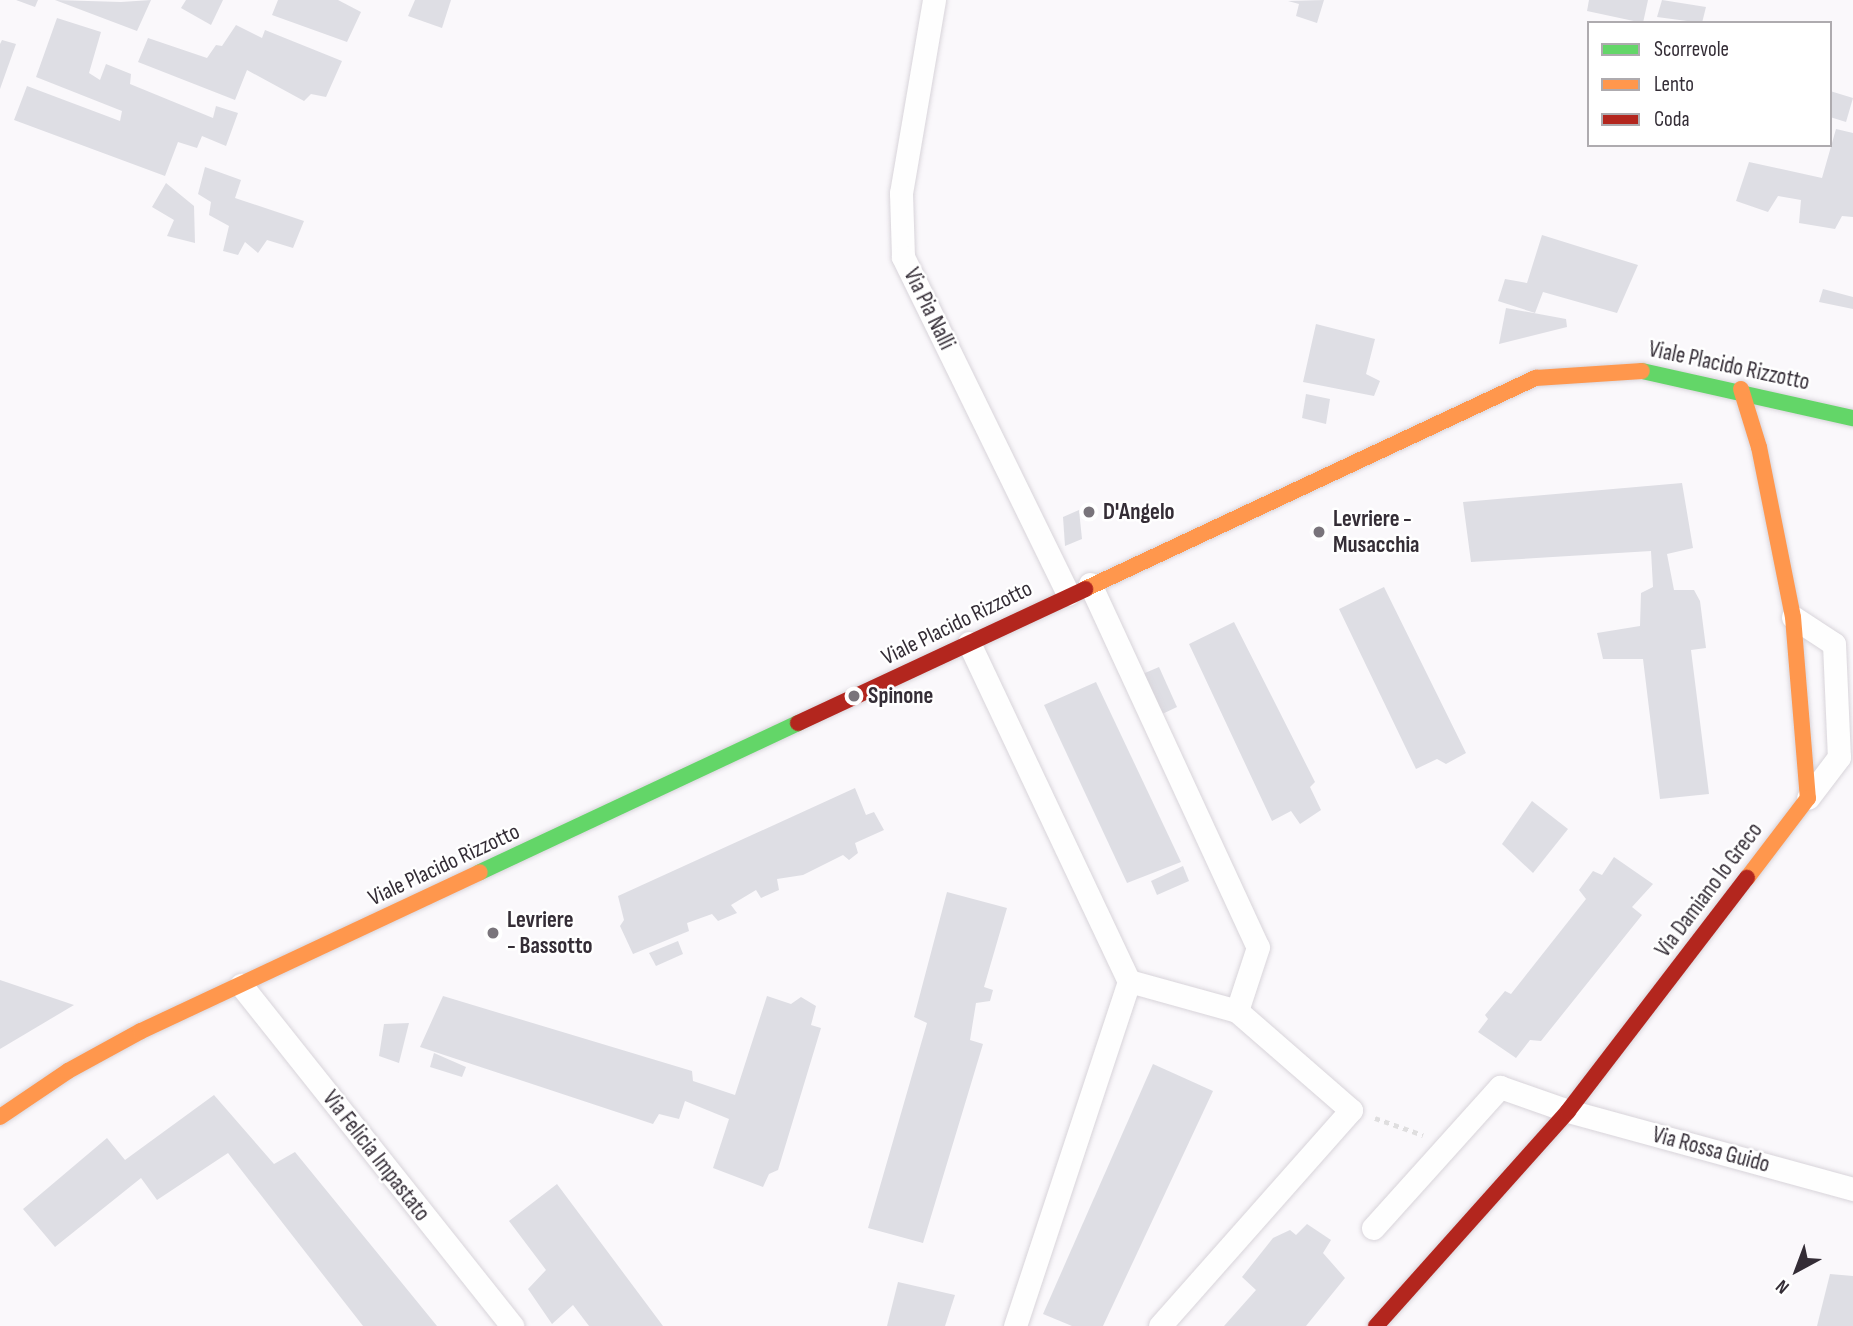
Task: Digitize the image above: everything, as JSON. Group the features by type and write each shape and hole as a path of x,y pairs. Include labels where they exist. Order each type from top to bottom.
{"street":[{"name":"Via Pia Nalli","path":"934,0 901,193 903,257 1068,594"},
{"name":"Viale Placido Rizzotto","path":"0,1117 68,1071 141,1031 969,643 1068,594 1536,379 1630,369 1741,389 1853,418"},
{"path":"1741,389 1759,447 1793,617 1808,798"},
{"path":"1090,584 1258,947 1237,1011"},
{"path":"1793,617 1834,644 1839,757 1808,798"},
{"path":"969,643 1129,981 1015,1326"},
{"name":"Via Damiano lo Greco","path":"1376,1326 1568,1111 1808,798"},
{"path":"1129,981 1237,1011 1351,1110 1160,1326"},
{"name":"Via Felicia Impastato","path":"241,985 512,1326"},
{"name":"Via Rossa Guido","path":"1449,1144 1500,1087 1568,1111 1853,1189"},
{"path":"1373,1228 1449,1144"}],"path":[{"path":"1351,1110 1449,1144"}],"building":[{"path":"16,0 38,0 35,7"},
{"path":"55,0 121,2 151,0 137,31"},
{"path":"186,0 223,0 211,25 181,8"},
{"path":"278,0 338,0 361,12 347,42 272,15"},
{"path":"415,0 451,0 442,28 408,16"},
{"path":"1324,0 1317,23 1296,16 1299,4 1288,1"},
{"path":"1589,0 1648,0 1643,21 1587,11"},
{"path":"1662,0 1706,7 1702,21 1657,17"},
{"path":"57,18 101,32 89,73 100,80 106,64 131,74 130,84 213,118 216,106 238,113 226,146 202,136 197,148 178,142 165,176 14,120 27,86 120,121 122,111 36,77"},
{"path":"236,25 262,38 265,30 342,61 326,97 311,94 304,101 247,70 235,100 138,62 148,38 207,58 216,45 222,46"},
{"path":"2,40 16,44 0,89 0,44"},
{"path":"1832,92 1853,98 1846,122 1832,118"},
{"path":"1836,129 1853,133 1853,217 1842,216 1835,229 1799,223 1801,200 1778,196 1768,212 1736,201 1749,162 1822,178"},
{"path":"205,167 241,180 235,198 304,221 293,248 267,240 258,253 245,242 238,255 223,251 229,226 209,215 211,202 198,194"},
{"path":"166,183 194,206 195,243 167,236 174,220 152,207"},
{"path":"1542,235 1638,265 1617,313 1543,292 1535,313 1498,301 1505,279 1527,283"},
{"path":"1823,289 1853,297 1853,309 1819,302"},
{"path":"1506,308 1566,319 1567,327 1499,344"},
{"path":"1316,324 1375,339 1366,374 1380,381 1374,396 1303,382"},
{"path":"1306,394 1330,399 1326,424 1302,418"},
{"path":"1682,483 1693,548 1667,554 1674,590 1694,590 1700,601 1706,648 1691,650 1709,794 1660,799 1643,659 1603,659 1597,633 1640,626 1641,593 1653,587 1651,551 1471,562 1463,502"},
{"path":"1079,510 1082,539 1065,546 1063,517"},
{"path":"1384,587 1466,753 1446,764 1437,759 1416,769 1339,609"},
{"path":"1234,622 1315,782 1310,787 1321,810 1300,824 1291,811 1272,821 1189,644"},
{"path":"1159,667 1177,707 1158,716 1138,676"},
{"path":"1096,682 1181,862 1127,883 1044,705"},
{"path":"855,788 866,815 874,812 884,830 855,843 858,853 849,860 843,855 803,875 777,879 779,890 761,898 756,890 731,905 737,913 718,921 712,914 687,923 689,931 633,954 620,926 624,920 618,896"},
{"path":"1532,801 1568,829 1533,873 1502,844"},
{"path":"1614,857 1653,884 1632,907 1642,915 1541,1041 1530,1040 1516,1058 1478,1032 1488,1019 1485,1015 1505,991 1511,994 1586,899 1579,890 1593,871 1602,875"},
{"path":"1183,866 1189,881 1157,895 1151,881"},
{"path":"947,892 1007,908 984,987 993,990 990,1001 976,1003 970,1040 983,1044 923,1243 868,1228 927,1023 914,1017"},
{"path":"678,941 683,954 656,966 649,953"},
{"path":"0,980 74,1005 0,1049"},
{"path":"443,996 692,1071 693,1081 735,1095 767,996 791,1004 801,997 816,1006 811,1025 821,1028 778,1170 769,1174 763,1187 713,1168 729,1119 685,1101 679,1119 659,1114 653,1124 420,1047"},
{"path":"409,1023 399,1063 379,1056 384,1024"},
{"path":"434,1053 466,1067 462,1077 430,1067"},
{"path":"1153,1064 1213,1091 1103,1326 1072,1326 1043,1314"},
{"path":"214,1095 274,1164 295,1152 437,1326 363,1326 228,1153 157,1200 141,1178 55,1247 23,1209 107,1138 125,1160"},
{"path":"557,1184 663,1326 589,1326 573,1305 552,1324 528,1289 546,1270 509,1221"},
{"path":"1307,1224 1331,1240 1323,1253 1345,1278 1306,1326 1224,1326 1256,1290 1242,1277 1273,1238 1290,1230 1296,1235"},
{"path":"1830,1274 1853,1276 1853,1326 1817,1326"},
{"path":"898,1282 955,1295 945,1326 887,1326"}],"traffic: fast":[{"path":"1642,371 1853,418"},
{"path":"480,872 798,723"}],"traffic: slow":[{"path":"1085,589 1536,378 1642,371"},
{"path":"1741,389 1759,447 1793,617 1808,798 1747,878"},
{"path":"0,1117 68,1071 141,1031 480,872"}],"traffic: jam":[{"path":"798,723 1085,589"},
{"path":"1376,1326 1568,1111 1747,878"}],"place":[{"name":"D'Angelo","path":"1089,512"},
{"name":"Levriere - Musacchia","path":"1319,532"},
{"name":"Spinone","path":"854,696"},
{"name":"Levriere - Bassotto","path":"493,933"}]}
